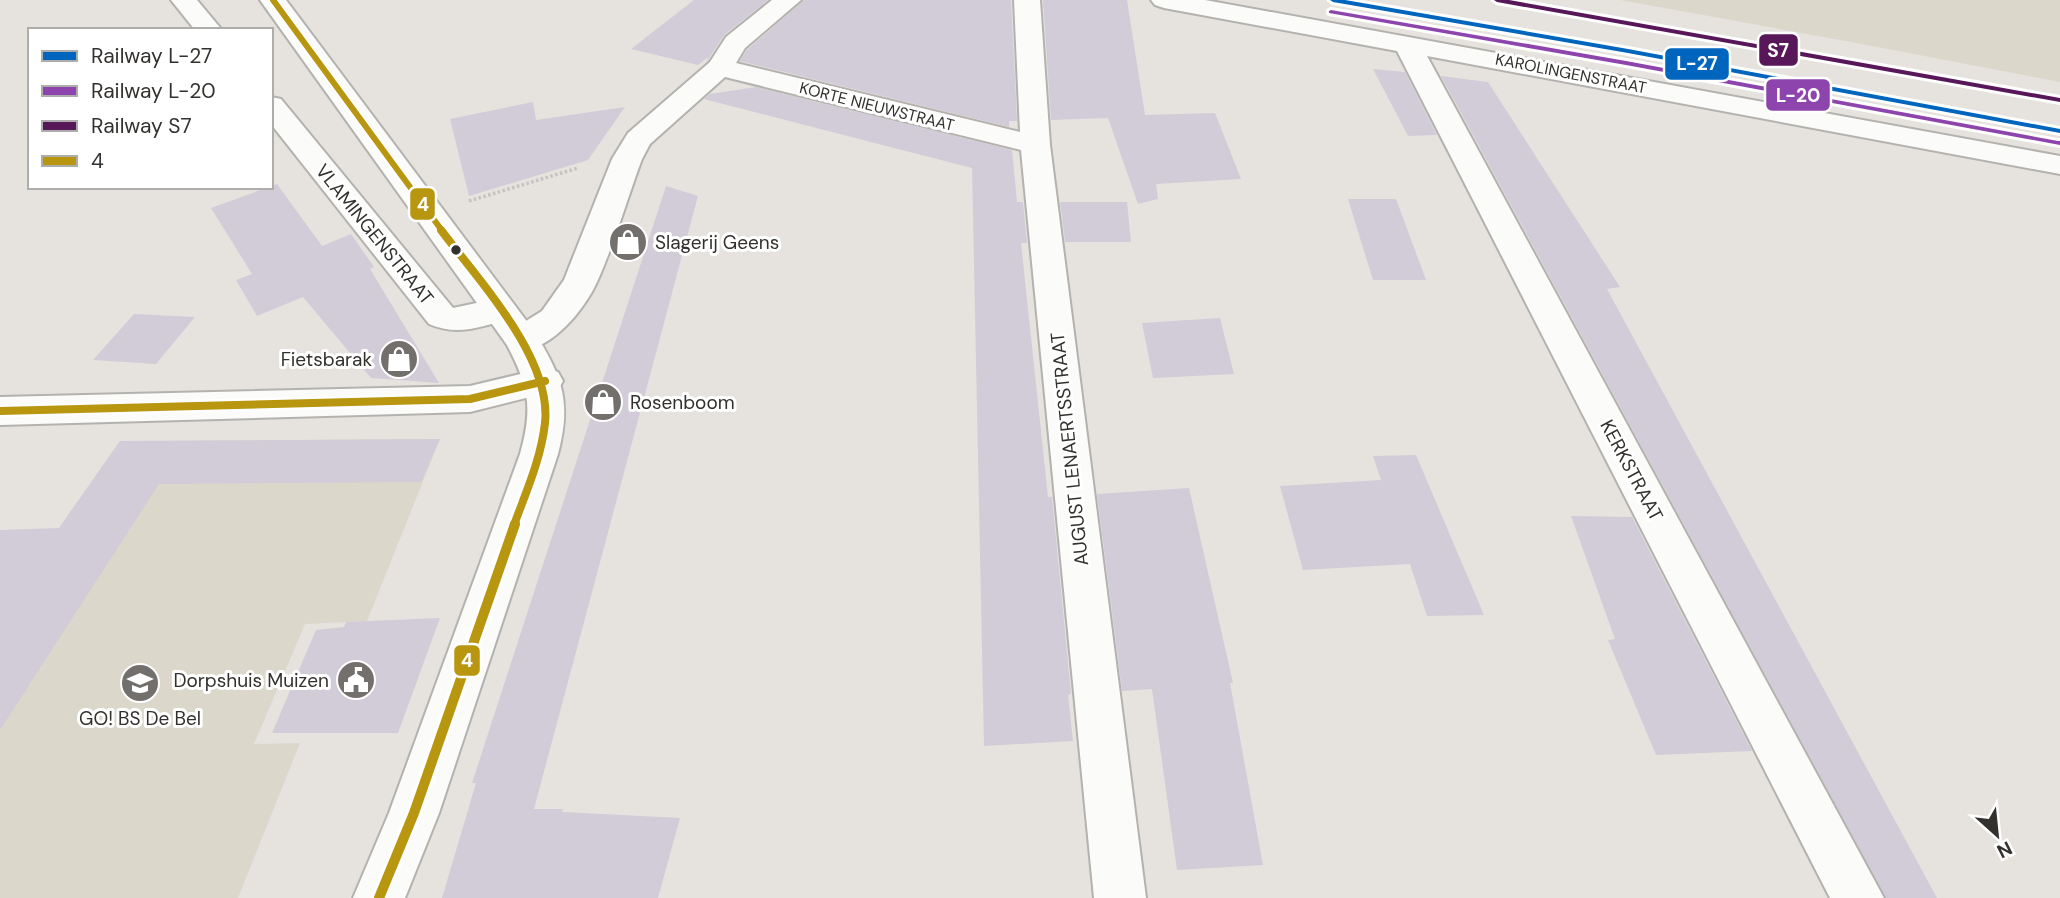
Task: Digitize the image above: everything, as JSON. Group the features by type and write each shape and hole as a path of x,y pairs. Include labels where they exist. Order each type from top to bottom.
{"street":[{"path":"184,0 207,28"},
{"path":"273,0 522,340 545,381 548,422 538,454 414,813 379,898"},
{"path":"522,340 554,319 580,283 626,159 638,139 720,67 735,43 788,0"},
{"name":"AUGUST LENAERTSSTRAAT","path":"1027,0 1035,145 1120,898"},
{"name":"KAROLINGENSTRAAT","path":"1164,0 2060,164"},
{"name":"KERKSTRAAT","path":"1406,43 1858,898"},
{"name":"KORTE NIEUWSTRAAT","path":"720,67 1035,145"},
{"name":"VLAMINGENSTRAAT","path":"273,107 441,316 447,320 460,320 500,310"},
{"path":"0,411 470,399 545,381"}],"path":[{"path":"428,214 593,163 626,159"}],"shaded area":[{"path":"1620,0 2060,0 2060,82 1851,42"},
{"name":"GO! BS De Bel","path":"440,439 367,621 305,624 254,744 300,743 238,898 0,898 0,613 120,441"}],"building":[{"path":"694,0 768,0 724,35 708,60 706,62 708,57 698,65 631,49"},
{"path":"804,0 1011,0 1017,121 1009,121 1009,127 740,61 747,50"},
{"path":"1043,0 1127,0 1145,115 1215,113 1241,179 1156,184 1158,199 1138,204 1108,118 1051,120"},
{"path":"1373,69 1405,72 1437,135 1408,136"},
{"path":"1441,76 1488,82 1620,287 1607,289 1937,898 1886,898"},
{"path":"756,87 1012,150 1017,202 1023,202 1027,243 1021,243 1048,497 1052,497 1073,741 984,746 972,168 704,99 710,94"},
{"path":"533,102 536,120 625,107 588,160 469,196 450,119"},
{"path":"277,184 322,246 351,234 374,267 370,269 439,383 371,378 303,297 257,316 236,280 252,274 211,208 263,189 273,189 273,185"},
{"path":"666,186 698,196 534,809 680,818 658,898 442,898 476,783 472,783"},
{"path":"1348,199 1396,199 1426,280 1373,280"},
{"path":"1060,202 1127,202 1131,242 1065,242"},
{"path":"134,314 195,317 156,364 93,360"},
{"path":"1220,318 1234,374 1153,378 1142,323"},
{"path":"440,439 421,482 159,484 0,730 0,530 59,528 120,441"},
{"path":"1416,455 1484,615 1427,616 1410,564 1303,570 1280,486 1381,480 1373,456"},
{"path":"1189,488 1233,683 1230,683 1263,865 1177,870 1152,689 1122,691 1097,494"},
{"path":"1571,516 1632,517 1752,751 1656,755 1608,640 1615,639"},
{"name":"Dorpshuis Muizen","path":"440,618 398,733 272,733 316,630 344,627 346,622"}],"rail line":[{"name":"L-27","path":"1333,0 1628,51 2060,131"},
{"name":"S7","path":"1497,0 2060,100"},
{"name":"L-20","path":"1331,12 1626,63 2058,143"}],"transit line":[{"name":"4","path":"273,0 522,340 537,369 546,408 539,454 414,813 379,898"},
{"name":"4","path":"0,411 470,399 545,381"}],"place":[{"name":"Slagerij Geens","path":"628,242"},
{"name":"Fietsbarak","path":"399,359"},
{"name":"Rosenboom","path":"603,402"},
{"name":"Dorpshuis Muizen","path":"356,680"},
{"name":"GO! BS De Bel","path":"140,683"}]}
